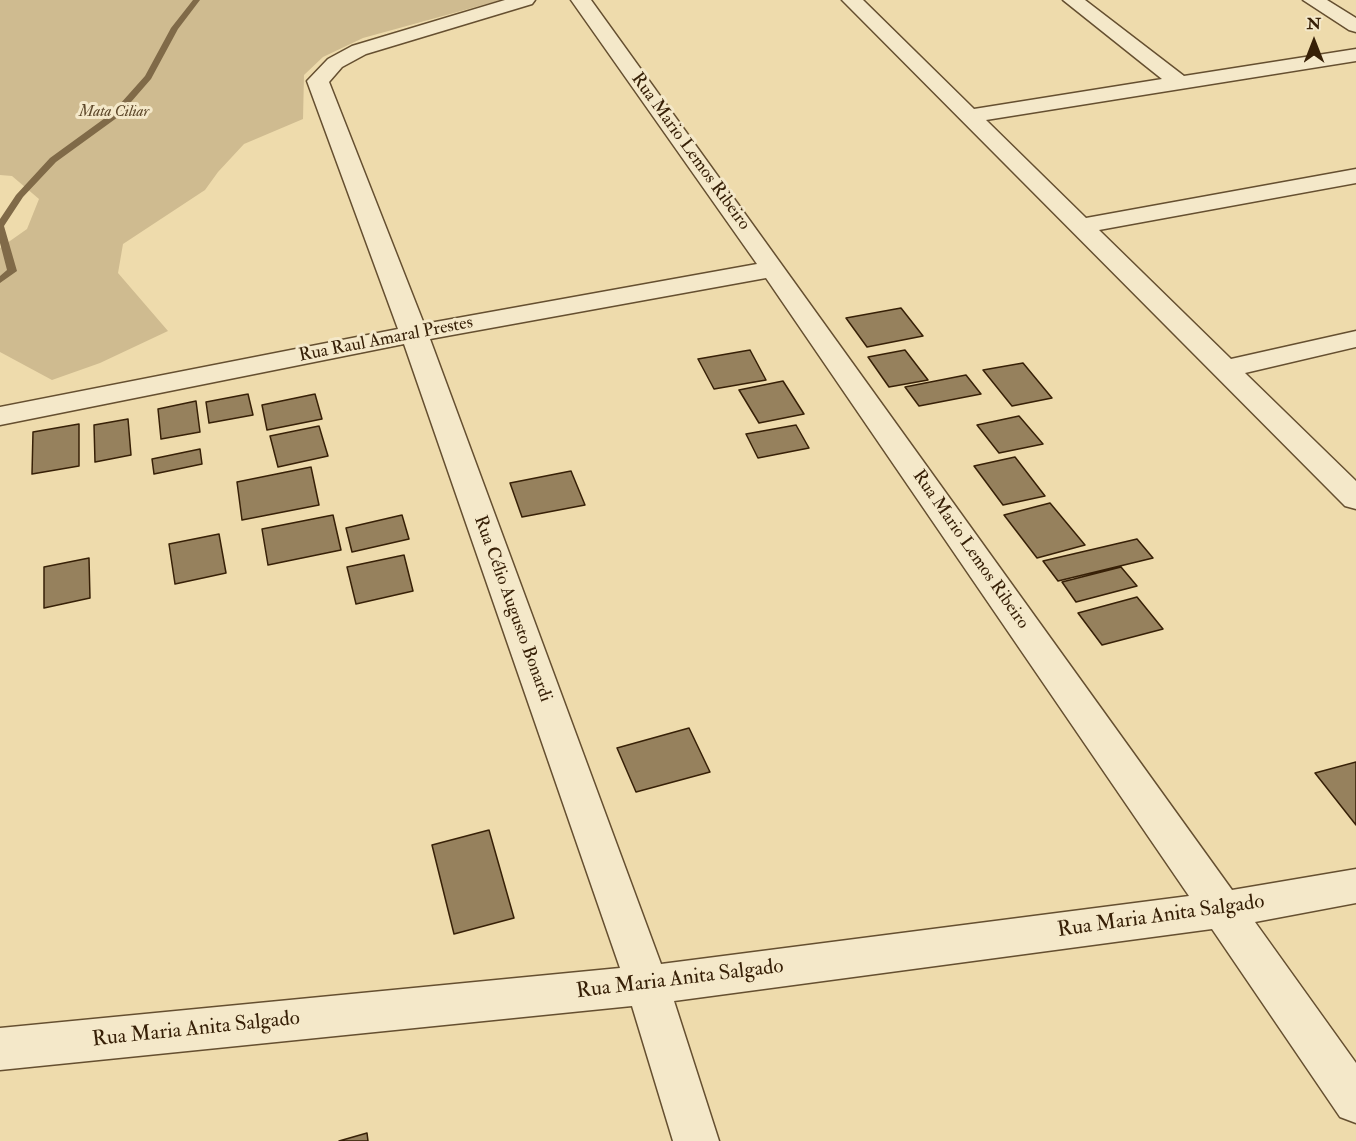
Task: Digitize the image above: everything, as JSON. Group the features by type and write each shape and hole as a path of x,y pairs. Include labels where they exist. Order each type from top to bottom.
{"street":[{"name":"Rua Célio Augusto Bonardi","path":"525,0 359,50 335,63 318,81 414,334 647,986 696,1141"},
{"name":"Rua Mario Lemos Ribeiro","path":"581,0 773,269 1356,1101"},
{"path":"852,0 1356,499"},
{"path":"1072,0 1180,82"},
{"path":"1313,0 1356,26"},
{"path":"969,116 1356,55"},
{"path":"1080,226 1356,176"},
{"name":"Rua Raul Amaral Prestes","path":"0,417 414,334 773,269"},
{"path":"1225,369 1356,339"},
{"name":"Rua Maria Anita Salgado","path":"0,1049 647,986 1222,910 1356,886"}],"green space":[{"name":"Mata Ciliar","path":"0,0 501,0 363,38 323,57 304,75 303,119 244,144 205,190 123,244 118,273 168,331 100,363 52,380 0,352 0,248 27,229 39,199 12,176 0,175"}],"building":[{"path":"901,308 923,336 867,347 846,318"},
{"path":"750,350 766,380 714,389 698,359"},
{"path":"905,350 928,380 889,387 868,357"},
{"path":"1023,363 1052,398 1012,406 983,370"},
{"path":"966,375 981,394 919,406 905,387"},
{"path":"783,381 804,414 759,423 739,390"},
{"path":"248,394 253,415 209,423 206,402"},
{"path":"315,394 322,419 267,430 262,405"},
{"path":"196,401 200,432 161,439 158,409"},
{"path":"1019,416 1043,444 999,453 977,425"},
{"path":"128,419 131,455 95,462 94,425"},
{"path":"79,424 79,466 32,474 33,432"},
{"path":"796,425 809,448 758,458 746,434"},
{"path":"319,426 328,456 278,467 270,436"},
{"path":"200,449 202,464 154,474 152,459"},
{"path":"1015,457 1045,496 1003,505 974,466"},
{"path":"311,467 319,505 242,520 237,482"},
{"path":"571,471 585,505 522,517 510,483"},
{"path":"1050,503 1085,545 1037,558 1004,515"},
{"path":"333,515 341,550 268,565 262,529"},
{"path":"402,515 409,539 352,552 346,528"},
{"path":"219,534 226,573 175,584 169,544"},
{"path":"1137,539 1153,558 1058,581 1043,561"},
{"path":"404,555 413,591 356,604 347,567"},
{"path":"89,558 90,598 44,608 44,567"},
{"path":"1121,567 1137,586 1076,602 1062,582"},
{"path":"1137,597 1163,629 1102,645 1078,613"},
{"path":"689,728 710,772 636,792 617,748"},
{"path":"1356,762 1356,825 1315,773"},
{"path":"489,830 514,918 454,934 432,845"},
{"path":"367,1133 368,1141 339,1141"}],"waterway":[{"path":"0,280 12,271 0,226 20,195 53,160 115,115 148,77 175,28 197,0"}]}
